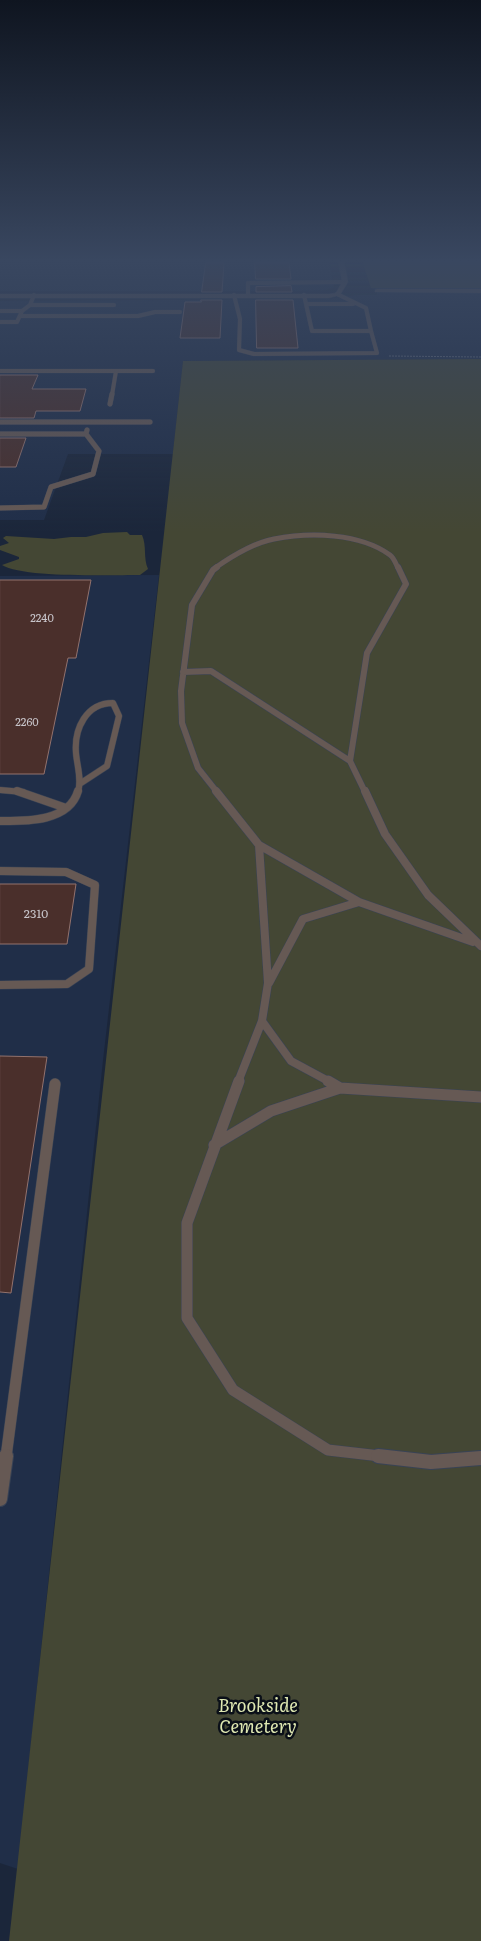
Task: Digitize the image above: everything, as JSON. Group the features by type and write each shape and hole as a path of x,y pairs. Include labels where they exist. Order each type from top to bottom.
{"lane":[{"path":"241,351 254,354 378,353 377,351"},
{"path":"0,371 153,371"},
{"path":"110,404 116,371"},
{"path":"0,422 150,422"},
{"path":"86,434 90,422"},
{"path":"0,434 86,434"},
{"path":"0,508 44,508 51,487 93,474 99,451 86,434"},
{"path":"350,761 367,653 406,584 392,556 361,540 323,535 273,539 235,554 213,570 192,605 180,691 182,723 198,768 259,845 359,902 479,945"},
{"path":"183,672 211,671 350,761 385,834 428,895 479,945"},
{"path":"0,821 25,821 66,808 74,800 81,783 76,748 79,730 86,715 94,705 104,702 113,703 118,716 107,766 81,783"},
{"path":"0,790 36,796 66,808"},
{"path":"259,845 268,983 262,1021 214,1145 187,1223 188,1318 233,1390 328,1450 431,1462 481,1458"},
{"path":"0,872 66,872 95,885 89,969 67,984 0,985"},
{"path":"268,983 303,919 359,902"},
{"path":"262,1021 291,1061 340,1088"},
{"path":"0,1499 55,1084"},
{"path":"214,1145 271,1111 340,1088 481,1097"}],"path":[{"path":"388,356 481,357"}],"shaded area":[{"path":"0,351 481,351 481,359 183,361 173,454 68,454 44,520 0,520"},
{"path":"159,575 103,1060 18,1869 0,1863 0,576"}],"green space":[{"name":"Brookside Cemetery","path":"481,359 481,1941 9,1941 183,361"},
{"path":"127,532 130,535 142,535 148,569 140,575 47,574 13,569 2,565 19,559 19,557 0,550 0,546 9,543 3,538 6,536 54,539"}],"building":[{"path":"0,375 38,375 32,389 86,389 80,411 36,411 34,418 0,418"},
{"path":"0,438 26,438 16,467 0,467"},
{"path":"0,580 91,580 76,658 68,658 44,774 0,774"},
{"path":"0,884 76,884 67,944 0,944"},
{"path":"0,1056 47,1057 11,1293 0,1292"}]}
